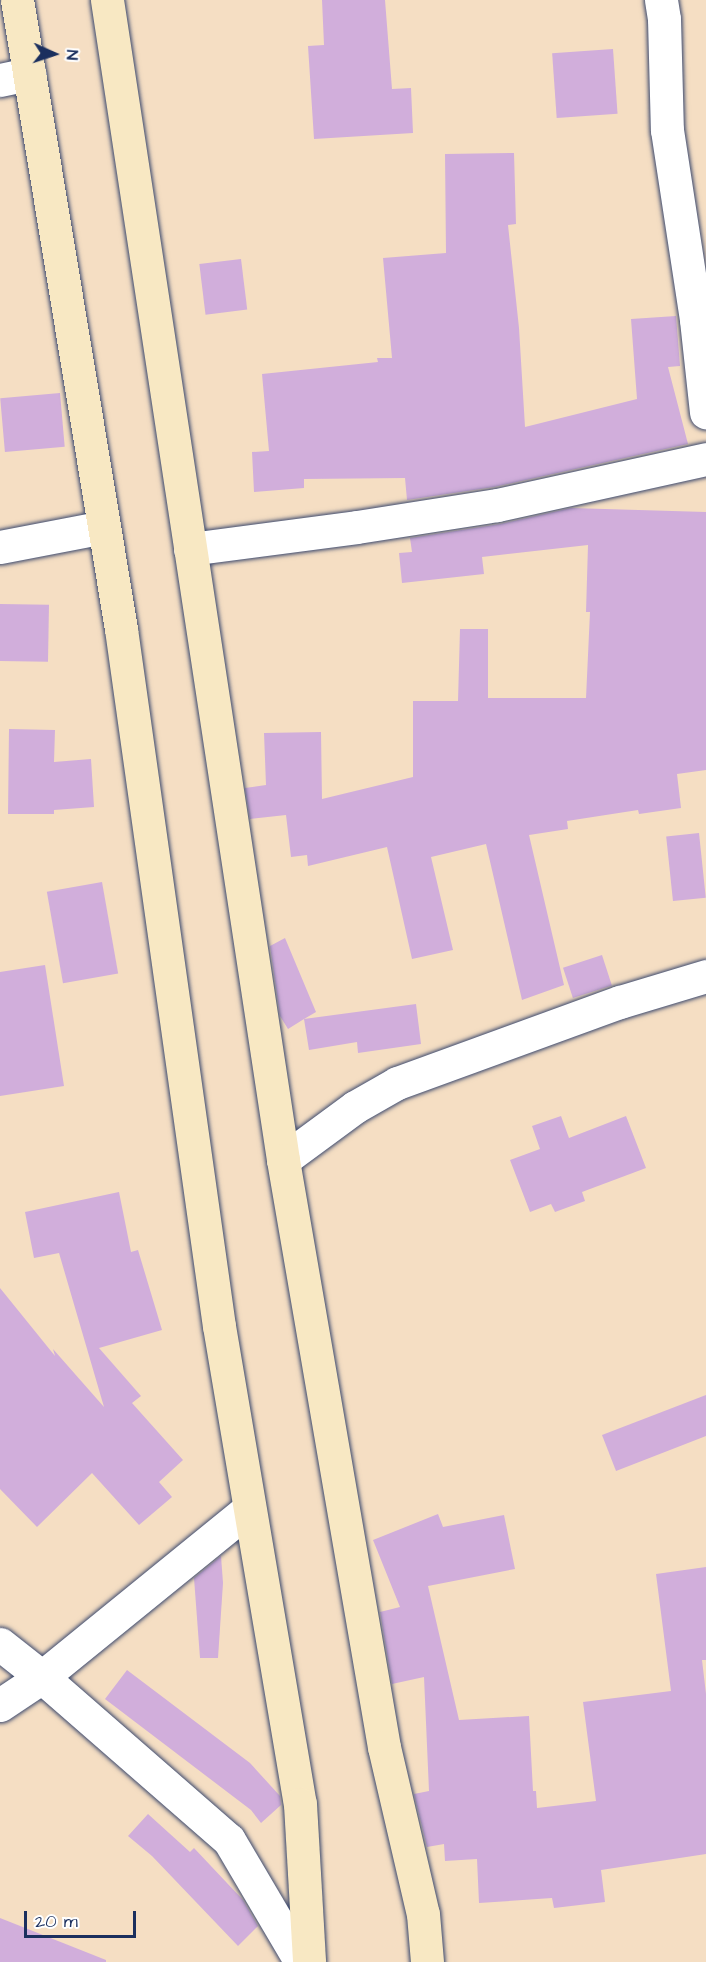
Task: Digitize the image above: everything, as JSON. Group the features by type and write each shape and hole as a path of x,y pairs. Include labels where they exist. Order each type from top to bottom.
{"street":[{"path":"17,0 15,77 104,527 121,629 219,1326 300,1804 309,1962"},
{"path":"107,0 283,1160 384,1747 423,1914 426,1962"},
{"path":"661,0 664,19 667,130 696,320 706,412"},
{"path":"190,549 357,527 497,505 706,459"},
{"path":"0,547 104,527"},
{"path":"283,1160 355,1107 397,1083 620,1002 706,976"},
{"path":"0,1705 42,1677 249,1509"},
{"path":"0,1644 42,1677 229,1840 301,1962"}],"building":[{"path":"322,0 385,0 392,89 411,88 413,133 314,139 308,46 324,45"},
{"path":"613,49 618,114 557,118 552,53"},
{"path":"514,153 516,224 508,225 519,328 525,427 637,399 631,319 676,316 680,366 668,367 688,444 494,487 407,500 405,478 304,479 304,488 254,492 252,452 269,451 262,374 378,362 377,358 392,358 383,258 446,253 445,154"},
{"path":"241,259 247,310 206,315 199,264"},
{"path":"60,393 65,447 5,452 0,398"},
{"path":"571,508 706,512 706,770 677,774 681,808 639,814 638,810 567,821 568,829 529,835 564,985 522,1000 486,844 431,857 453,950 412,959 387,847 308,866 307,855 291,857 286,815 250,819 245,788 266,785 264,733 321,732 322,799 413,777 413,701 458,701 460,629 488,629 488,698 586,698 590,612 586,612 588,545 482,557 484,574 402,583 399,553 412,552 410,538 500,524"},
{"path":"0,604 49,605 48,662 0,661"},
{"path":"9,729 55,730 54,762 91,759 94,807 54,810 54,814 8,814"},
{"path":"699,833 706,898 673,901 666,836"},
{"path":"102,882 118,974 63,983 47,892"},
{"path":"285,938 316,1012 288,1029 280,1016 270,946"},
{"path":"602,955 612,985 573,998 563,968"},
{"path":"45,965 64,1086 0,1096 0,972"},
{"path":"416,1004 421,1044 358,1053 357,1042 309,1050 304,1019"},
{"path":"561,1116 569,1138 626,1116 646,1168 582,1192 585,1201 555,1212 551,1204 530,1212 510,1160 540,1149 532,1126"},
{"path":"119,1192 131,1252 138,1250 162,1330 99,1348 141,1396 132,1403 183,1460 159,1482 172,1497 139,1525 92,1473 37,1527 0,1489 0,1288 55,1356 53,1349 104,1407 59,1253 34,1258 25,1212"},
{"path":"706,1395 706,1436 616,1471 602,1435"},
{"path":"438,1514 443,1527 504,1515 515,1569 428,1586 459,1720 529,1716 533,1791 536,1791 537,1808 596,1801 583,1702 671,1691 656,1574 706,1567 706,1660 702,1660 706,1694 706,1854 601,1870 605,1902 554,1908 552,1898 479,1903 477,1859 445,1861 444,1844 427,1847 414,1794 429,1791 424,1677 392,1684 380,1612 400,1607 373,1540"},
{"path":"221,1556 223,1583 218,1658 200,1658 194,1578"},
{"path":"127,1670 250,1763 280,1796 281,1805 261,1823 251,1810 105,1699"},
{"path":"148,1814 190,1852 194,1848 243,1900 258,1926 238,1946 152,1856 128,1836"},
{"path":"0,1918 106,1960 106,1962 0,1962"}]}
